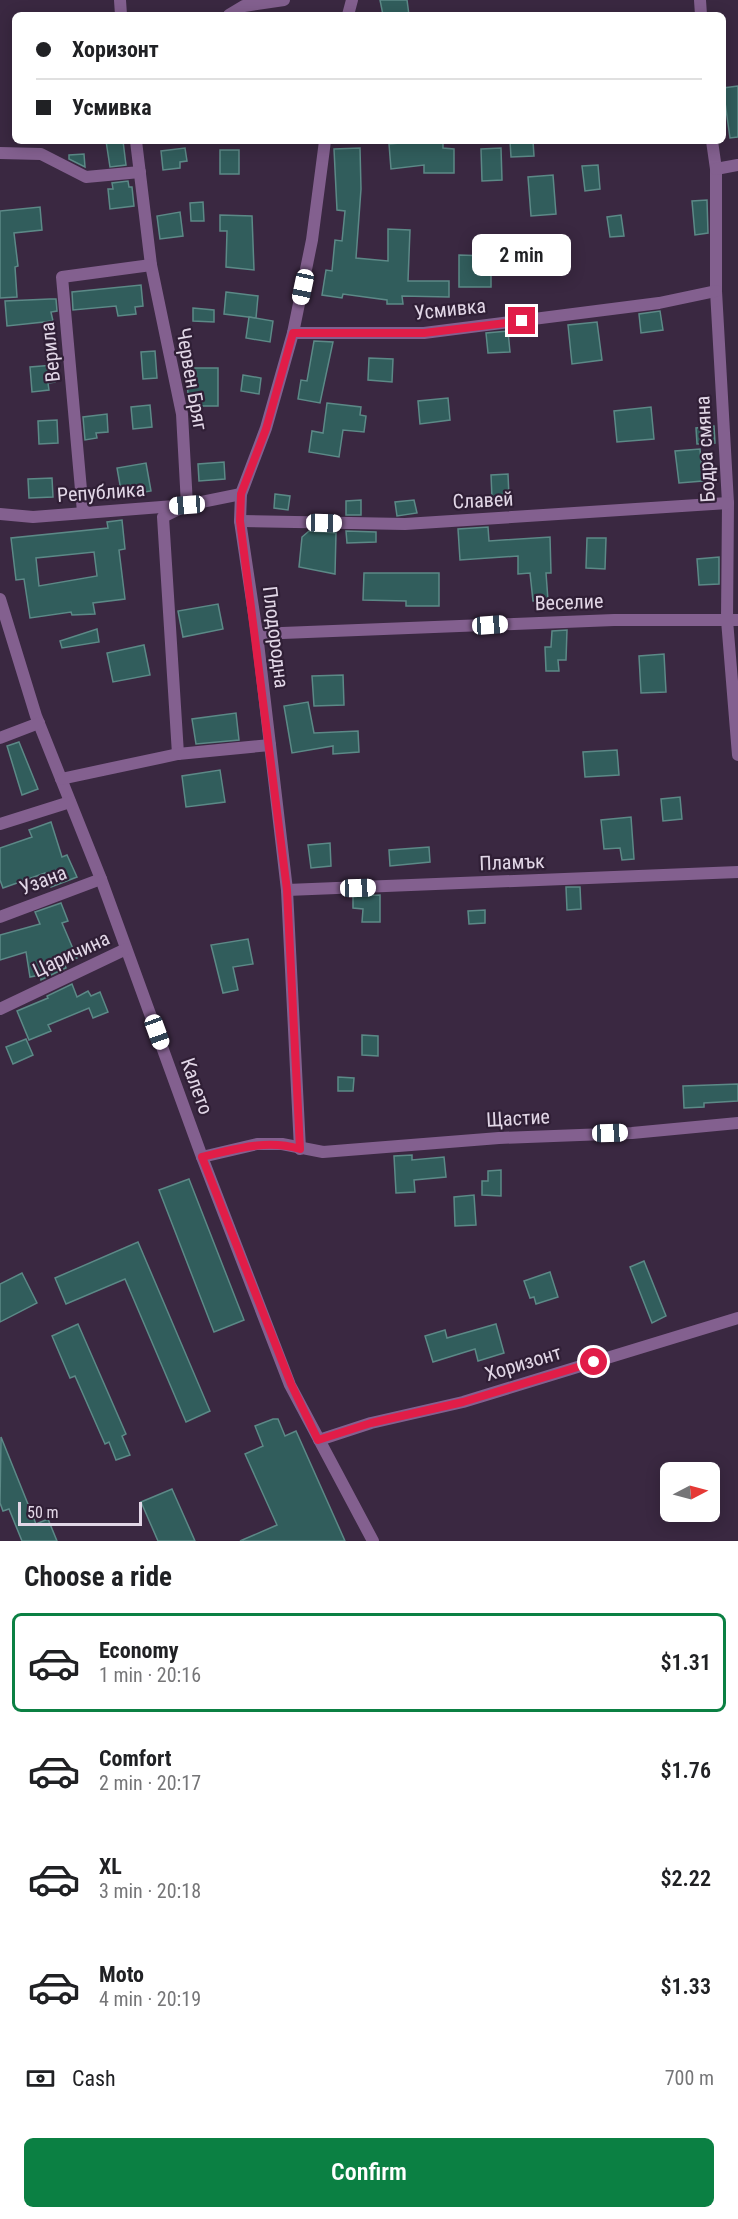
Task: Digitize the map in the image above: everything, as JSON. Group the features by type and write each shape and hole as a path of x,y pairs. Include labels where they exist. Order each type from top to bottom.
{"street":[{"path":"234,12 244,6 284,0"},
{"name":"Червен Бряг","path":"136,144 151,265 182,414 187,505"},
{"name":"Плодородна","path":"300,1149 287,890 240,521 241,494 266,429 293,333 312,240 326,144"},
{"name":"Бодра смяна","path":"712,144 716,169 716,291 728,503 738,755"},
{"path":"0,153 41,154 86,177 140,172"},
{"path":"716,169 738,165"},
{"name":"Верила","path":"83,512 62,277 151,265"},
{"name":"Усмивка","path":"293,333 424,333 659,303 716,291"},
{"name":"Република","path":"0,514 33,517 187,505 241,494"},
{"name":"Славей","path":"240,521 405,524 728,503"},
{"path":"178,754 163,517 187,505"},
{"name":"Калето","path":"0,600 2,613 39,723 101,879 202,1157 291,1384 318,1440 373,1541"},
{"name":"Веселие","path":"256,634 614,620 733,620"},
{"path":"0,738 39,723"},
{"path":"61,779 178,754 270,745"},
{"path":"0,824 70,802"},
{"name":"Пламък","path":"287,890 738,872"},
{"name":"Узана","path":"0,917 101,879"},
{"name":"Царичина","path":"0,1009 126,950"},
{"name":"Щастие","path":"202,1157 257,1144 282,1144 323,1152 499,1138 632,1133 738,1123"},
{"name":"Хоризонт","path":"318,1440 371,1423 463,1402 738,1318"}],"building":[{"path":"380,0 407,0 409,12 382,12"},
{"path":"738,86 738,137 730,138 726,88"},
{"path":"106,144 123,144 126,165 110,167"},
{"path":"389,144 443,144 443,148 454,149 454,173 424,173 424,165 391,169"},
{"path":"510,144 533,144 534,156 511,157"},
{"path":"185,148 187,161 180,162 180,168 163,170 161,151"},
{"path":"360,148 361,189 356,258 388,261 388,229 410,230 408,281 449,281 449,297 402,296 403,304 387,304 387,300 343,294 342,298 322,295 326,270 332,271 335,240 342,241 345,211 337,210 334,149"},
{"path":"501,148 502,180 482,181 481,149"},
{"path":"220,150 239,150 239,174 220,174"},
{"path":"84,154 85,167 69,159 69,155"},
{"path":"598,165 600,189 585,191 582,166"},
{"path":"553,175 556,214 531,216 528,177"},
{"path":"128,181 129,187 132,187 134,206 110,209 108,189 113,189 112,183"},
{"path":"707,200 708,233 695,235 692,201"},
{"path":"203,202 204,221 191,221 190,203"},
{"path":"40,207 42,230 14,233 18,266 15,267 17,297 0,298 0,211"},
{"path":"180,212 183,236 160,239 157,216"},
{"path":"220,215 252,216 254,270 226,267 227,231 220,231"},
{"path":"621,215 624,236 610,237 607,217"},
{"path":"459,255 488,256 487,266 491,266 491,287 459,287"},
{"path":"141,285 143,306 135,307 136,314 118,316 116,306 73,310 72,292"},
{"path":"226,292 258,296 256,318 224,314"},
{"path":"56,299 57,311 51,312 53,321 7,326 5,301"},
{"path":"193,308 214,310 214,322 193,321"},
{"path":"660,311 663,330 641,333 639,314"},
{"path":"249,317 273,321 270,342 246,338"},
{"path":"597,322 602,360 572,364 568,325"},
{"path":"508,331 510,352 488,353 486,333"},
{"path":"314,341 333,342 320,403 298,399 301,380 307,381"},
{"path":"155,351 157,378 143,379 141,352"},
{"path":"369,358 393,359 392,382 368,380"},
{"path":"54,365 55,382 48,383 49,390 32,392 30,367"},
{"path":"186,368 218,368 218,406 189,406"},
{"path":"243,375 261,378 259,394 241,391"},
{"path":"448,398 450,420 420,424 418,401"},
{"path":"327,403 361,407 360,415 366,416 364,432 343,430 339,457 309,452 312,431 323,433"},
{"path":"150,405 152,427 133,429 131,407"},
{"path":"651,407 654,439 617,442 614,411"},
{"path":"107,414 108,432 96,433 97,438 85,440 83,417"},
{"path":"57,420 58,443 39,444 38,421"},
{"path":"714,426 715,443 697,444 696,428"},
{"path":"700,449 703,481 679,483 675,451"},
{"path":"224,462 225,479 199,481 198,464"},
{"path":"146,463 151,491 122,496 117,468"},
{"path":"508,474 509,497 492,498 491,475"},
{"path":"52,478 53,497 29,498 28,479"},
{"path":"275,494 290,496 288,510 274,508"},
{"path":"361,500 361,515 346,515 346,501"},
{"path":"414,500 417,513 397,516 395,502"},
{"path":"122,520 125,549 119,550 125,599 93,603 95,614 72,615 71,612 30,618 24,579 16,580 11,538 108,528 107,522","holes":["94,552 97,576 39,586 36,558"]},
{"path":"488,527 489,541 550,537 551,573 546,573 548,600 533,601 530,573 518,574 518,556 460,560 458,529"},
{"path":"309,531 336,533 335,574 299,567 302,537"},
{"path":"346,531 376,532 376,542 347,543"},
{"path":"587,538 606,538 605,569 586,568"},
{"path":"719,557 719,584 699,585 697,559"},
{"path":"364,573 439,573 439,606 406,606 406,601 363,600"},
{"path":"218,604 223,629 183,637 178,611"},
{"path":"97,629 99,642 62,648 60,641"},
{"path":"567,630 566,660 558,660 559,671 546,671 545,647 551,647 552,631"},
{"path":"144,645 150,675 113,682 107,653"},
{"path":"664,654 666,692 641,693 639,656"},
{"path":"343,675 344,705 314,706 312,676"},
{"path":"308,702 314,733 358,731 359,752 333,754 333,746 292,753 284,706"},
{"path":"236,713 239,740 196,744 192,719"},
{"path":"19,742 38,789 22,795 7,746"},
{"path":"617,750 619,775 585,777 583,752"},
{"path":"220,770 225,802 186,807 182,776"},
{"path":"680,797 682,819 663,821 661,799"},
{"path":"631,817 634,859 622,860 620,848 604,849 601,820"},
{"path":"51,822 62,857 67,855 77,877 51,887 45,873 3,888 0,880 0,848 32,837 29,830"},
{"path":"330,843 331,866 311,868 308,845"},
{"path":"429,847 430,862 390,866 389,850"},
{"path":"566,887 580,887 581,909 567,910"},
{"path":"380,895 380,922 362,922 363,909 353,908 353,896"},
{"path":"61,903 68,921 62,923 77,958 64,963 66,968 41,980 40,975 30,977 26,952 0,960 0,935 40,924 35,912"},
{"path":"485,910 485,923 469,924 468,911"},
{"path":"248,939 253,964 233,967 238,990 223,993 211,945"},
{"path":"72,984 77,997 88,991 91,996 100,992 108,1012 93,1018 89,1008 48,1025 51,1031 29,1040 17,1011 48,998 47,996"},
{"path":"362,1035 378,1036 378,1056 362,1055"},
{"path":"26,1039 33,1055 13,1064 6,1047"},
{"path":"338,1077 354,1078 353,1091 338,1091"},
{"path":"738,1084 738,1101 704,1103 704,1107 684,1108 683,1086"},
{"path":"412,1155 412,1160 444,1157 446,1177 414,1180 415,1192 396,1193 394,1156"},
{"path":"501,1170 501,1196 482,1195 482,1181 488,1181 488,1171"},
{"path":"189,1179 244,1320 214,1332 159,1190"},
{"path":"474,1195 476,1225 455,1226 454,1197"},
{"path":"138,1242 210,1411 186,1422 125,1279 66,1304 55,1278"},
{"path":"644,1261 666,1316 652,1323 630,1267"},
{"path":"550,1272 558,1297 536,1304 534,1297 530,1298 524,1281"},
{"path":"22,1273 37,1303 0,1322 0,1284"},
{"path":"78,1324 126,1434 122,1436 130,1455 116,1460 109,1442 105,1444 75,1376 70,1378 52,1336"},
{"path":"496,1324 504,1353 478,1361 475,1349 433,1362 425,1336 445,1330 447,1338"},
{"path":"278,1419 285,1436 296,1431 345,1541 240,1541 277,1525 245,1454 263,1446 255,1426"},
{"path":"1,1437 36,1524 48,1519 57,1541 22,1541 9,1509 3,1511 0,1503"},
{"path":"172,1489 195,1541 158,1541 141,1502"}],"route":[{"path":"522,321 424,333 293,333 266,429 241,494 240,521 287,890 300,1149 282,1144 257,1144 202,1157 291,1384 318,1440 371,1423 463,1402 594,1362"}]}
